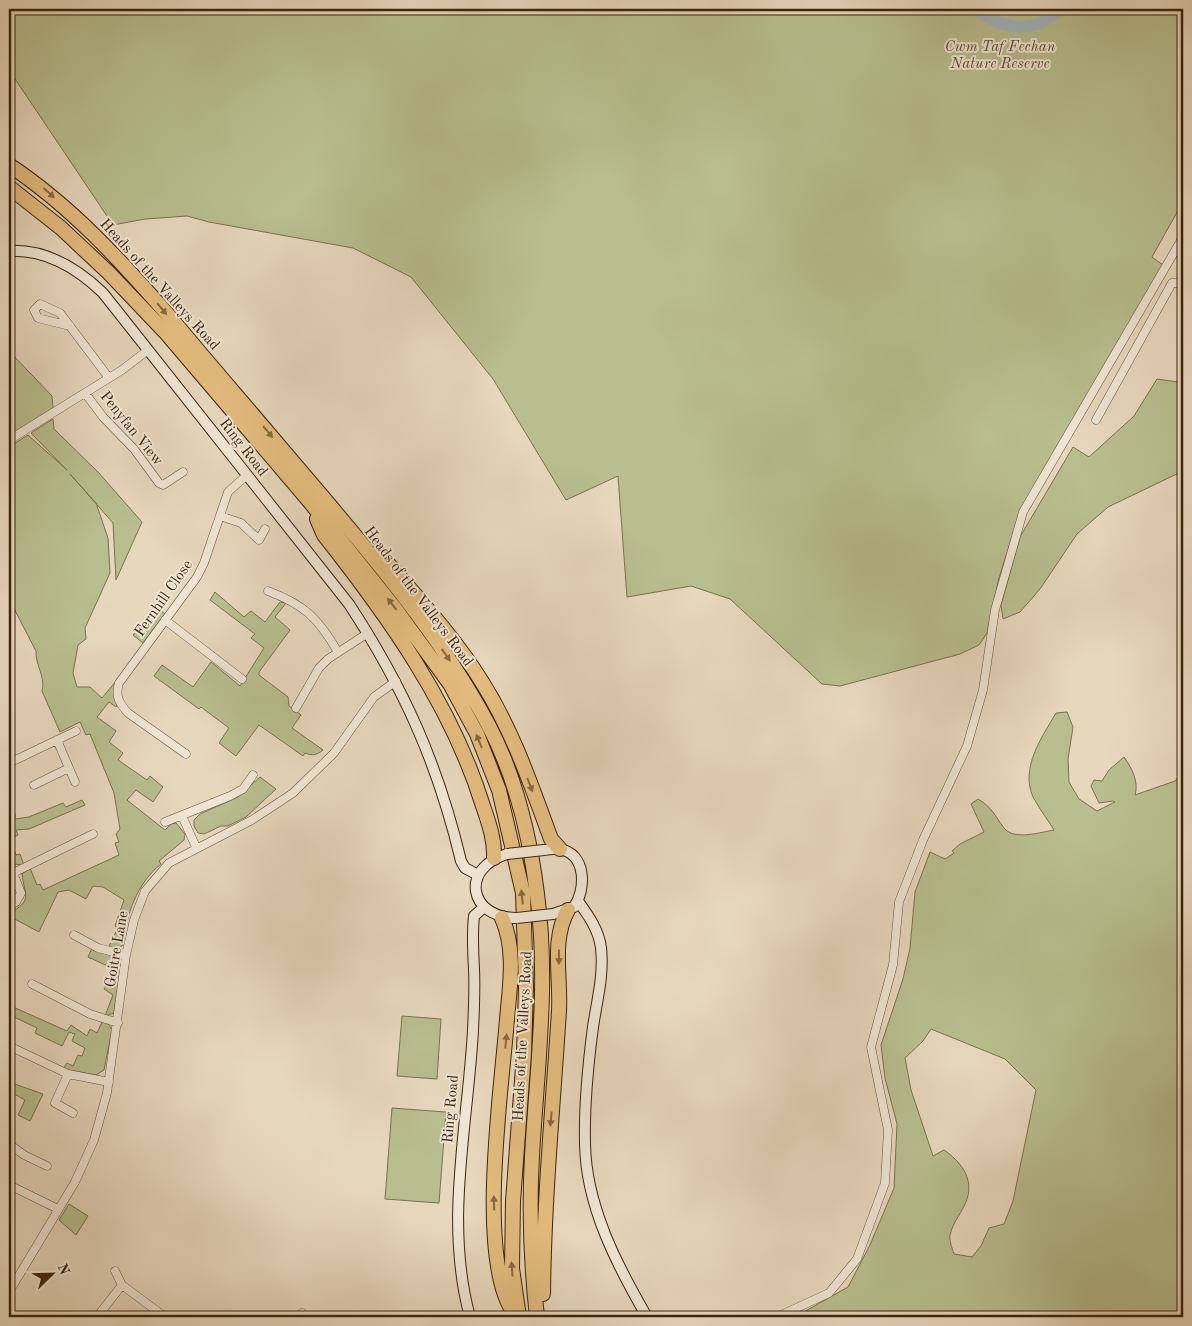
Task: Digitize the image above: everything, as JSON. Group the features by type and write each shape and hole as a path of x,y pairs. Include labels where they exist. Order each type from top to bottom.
{"highway":[{"name":"Heads of the Valleys Road","path":"9,165 42,187 93,233 133,275 315,498 450,684 476,734 501,798 523,893 525,936 523,1088 512,1229 512,1268 518,1317"},
{"name":"Heads of the Valleys Road","path":"9,187 61,228 134,299 315,498 409,604 465,684 491,730 510,775 527,837 543,938 543,985 532,1156 530,1220 537,1316"},
{"path":"315,498 342,509 451,637 482,682 511,735 551,839 560,849"},
{"path":"315,498 324,535 394,629 429,686 458,740 474,777 501,856"},
{"path":"537,1316 543,1301 544,1216 559,1004 559,934 562,921 573,906"},
{"path":"502,918 511,943 510,989 493,1200 500,1273 508,1303 518,1317"}],"street":[{"path":"777,1317 829,1293 857,1259 885,1183 888,1130 871,1047 893,965 899,902 923,840 967,746 983,690 995,610 1022,512 1183,237"},
{"name":"Ring Road","path":"9,251 42,255 58,260 77,271 103,293 349,604 368,632 413,714 443,795 461,862 465,868 478,875"},
{"path":"1096,420 1172,283 1183,284"},
{"path":"70,326 108,378"},
{"path":"1123,339 1136,346"},
{"path":"9,440 108,378 148,350"},
{"name":"Penyfan View","path":"86,392 103,417 134,449 159,483 162,485 167,483 183,472"},
{"name":"Fernhill Close","path":"186,754 121,706 117,691 119,683 197,577 204,563 228,492 247,475"},
{"path":"220,516 241,523 259,540 266,529"},
{"path":"268,591 291,599 313,615 323,626 338,652"},
{"path":"165,620 242,679"},
{"path":"296,708 319,668 338,652 368,632"},
{"name":"Goitre Lane","path":"9,1292 76,1182 89,1154 103,1114 118,1023 126,955 134,920 145,891 169,863 196,847 252,820 294,792 334,753 374,697 396,681"},
{"path":"9,763 76,731"},
{"path":"57,740 75,782"},
{"path":"34,785 69,768"},
{"path":"165,822 236,793 242,789 253,775"},
{"path":"9,806 11,816 9,825"},
{"path":"182,816 196,847"},
{"path":"13,873 93,834"},
{"path":"560,849 570,854 580,866 583,878 582,890 573,906 553,914 517,918 502,918 491,914 483,908 476,894 478,875 482,868 501,856 560,849"},
{"path":"9,863 21,893 16,902 9,906"},
{"path":"573,906 594,922 601,946 602,979 588,1076 585,1145 588,1167 595,1203 606,1236 626,1280 647,1317"},
{"name":"Ring Road","path":"470,1317 463,1283 457,1215 473,1031 474,969 472,934 474,916 483,908"},
{"path":"74,935 98,948 126,955"},
{"path":"32,984 90,1014 118,1023"},
{"path":"9,1046 68,1074 108,1082"},
{"path":"68,1074 55,1103 73,1113"},
{"path":"9,1144 24,1155 47,1166"},
{"path":"9,1185 58,1209"},
{"path":"115,1272 122,1285 165,1317"},
{"path":"98,1317 122,1285"}],"green space":[{"name":"Cwm Taf Fechan Nature Reserve","path":"9,9 1183,9 1183,208 1180,207 1152,257 1163,265 1021,508 999,578 987,633 979,645 960,654 840,686 822,684 730,599 691,586 627,597 618,476 566,500 493,379 411,277 353,248 209,222 187,216 145,219 113,225 9,70"},
{"path":"9,351 52,396 53,408 9,435"},
{"path":"1183,374 1183,471 1108,507 1077,534 1040,589 1020,612 1003,619 1001,605 1020,537 1073,447 1089,457 1134,416 1157,379 1178,382"},
{"path":"53,419 54,429 98,472 142,522 116,580 113,523 96,504 108,538 110,573 85,628 86,639 78,645 73,673 77,687 90,687 102,698 116,681 114,693 116,707 109,702 97,717 116,731 109,742 123,753 118,760 147,780 150,776 163,787 153,802 136,790 127,800 165,830 171,824 176,823 185,834 184,840 159,861 161,864 145,880 139,890 130,911 123,945 118,949 108,948 118,928 115,926 124,900 103,887 93,886 86,899 69,890 58,892 39,932 9,916 9,913 17,909 25,901 26,896 22,874 30,868 37,885 40,884 43,890 119,855 115,843 119,842 116,834 120,829 114,793 90,734 86,735 80,722 60,732 42,691 43,681 36,651 9,599 9,447 28,435 67,470 31,433"},
{"path":"215,592 244,617 251,611 265,622 280,602 286,603 275,617 290,630 259,672 259,675 288,697 289,706 301,715 292,728 323,750 321,752 312,755 305,753 303,756 259,725 236,756 219,743 229,728 154,676 162,665 193,687 211,662 240,686 264,648 251,638 255,634 210,600"},
{"path":"155,606 165,614 143,643 133,635"},
{"path":"1067,712 1073,727 1068,759 1069,782 1079,799 1097,811 1115,802 1099,803 1091,786 1094,780 1102,781 1109,770 1124,757 1134,775 1135,795 1175,781 1183,772 1183,1317 795,1317 848,1287 870,1245 894,1188 897,1124 885,1078 881,1045 903,979 910,948 915,892 930,852 945,859 954,853 952,851 960,844 984,832 971,804 978,799 990,809 1008,832 1028,835 1054,830 1033,797 1029,775 1034,753 1056,713","holes":["931,1029 1005,1059 1036,1090 1013,1201 1004,1224 989,1228 981,1246 972,1257 954,1254 950,1235 953,1225 967,1199 969,1184 960,1165 944,1150 933,1156 911,1090 905,1058 923,1041"]},
{"path":"260,777 276,789 246,817 228,826 221,826 204,834 198,833 194,826 194,820 200,814 238,797"},
{"path":"82,800 85,805 29,829 16,830 18,835 10,839 16,855 20,854 24,865 13,864 9,852 9,841 15,819 29,817 63,803 66,807"},
{"path":"92,948 117,957 121,965 114,1013 105,1016 113,995 104,989 113,974 112,968 88,957"},
{"path":"13,1007 67,1031 71,1025 87,1036 90,1029 97,1033 102,1022 107,1022 112,1030 104,1070 96,1075 63,1069 67,1063 73,1066 78,1055 82,1056 85,1048 72,1041 75,1034 69,1032 62,1046 35,1033 37,1028 12,1016"},
{"path":"402,1016 441,1019 437,1079 397,1076"},
{"path":"9,1082 43,1094 30,1121 18,1115 25,1100 9,1091"},
{"path":"392,1108 446,1112 439,1203 385,1199"},
{"path":"69,1204 88,1216 76,1235 59,1220"}],"waterway":[{"path":"975,9 997,22 1021,27 1038,24 1062,9"}]}
